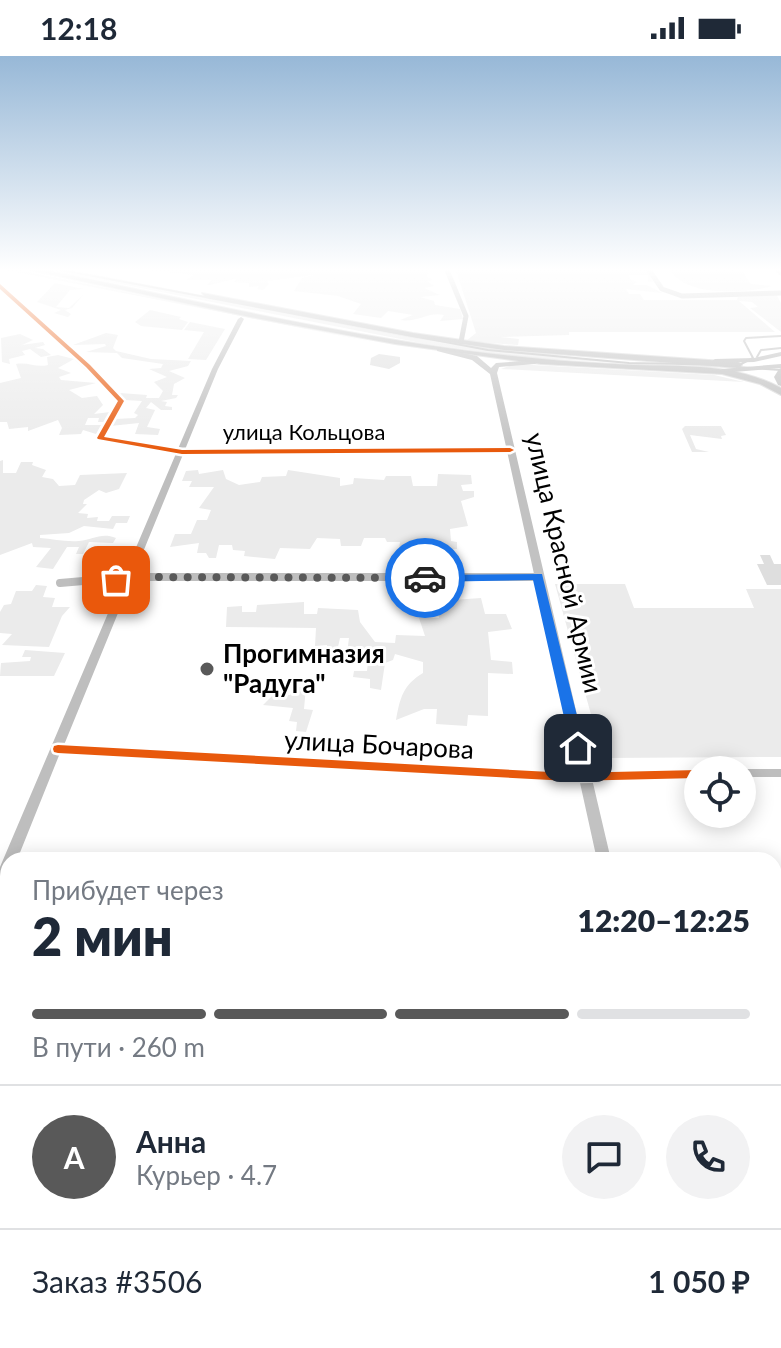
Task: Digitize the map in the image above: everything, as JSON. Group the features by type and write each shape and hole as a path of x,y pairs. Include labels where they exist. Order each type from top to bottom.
{"main road":[{"path":"339,330 474,358 493,373 496,365 503,362 651,364 722,371 756,379 781,392"},
{"path":"399,330 603,362"},
{"path":"439,350 537,362"},
{"path":"651,364 715,361 755,370 780,384"},
{"name":"улица Красной Армии","path":"493,373 602,852"}],"street":[{"name":"улица Кольцова","path":"48,330 121,401 100,438 182,452 510,450"},
{"path":"10,852 58,749 218,363 235,330"},
{"path":"461,342 466,330"},
{"path":"715,361 754,360 781,354"},
{"path":"726,361 781,366"},
{"path":"722,371 781,366"},
{"path":"780,384 777,377 781,366"},
{"path":"60,583 130,577 538,577"},
{"name":"улица Бочарова","path":"58,749 585,776 684,774"},
{"path":"756,773 781,773"}],"shaded area":[{"path":"187,330 224,330 206,360 188,359 204,332"},
{"path":"356,330 385,330 430,339 621,363 520,357"},
{"path":"475,330 775,332 569,332 569,335 500,337 519,339 518,345 466,341 476,333"},
{"path":"106,333 118,335 113,348 116,351 151,359 191,361 188,366 169,371 185,378 174,384 172,395 178,395 176,398 161,401 167,402 165,406 172,407 172,410 161,410 151,402 146,408 155,410 147,427 160,429 158,435 135,434 139,423 110,426 115,419 135,418 138,415 134,413 142,401 125,400 120,393 159,398 163,391 154,382 167,377 149,369 161,368 163,364 122,358 117,353 86,352 105,344 73,345"},
{"path":"20,334 33,340 22,345 43,342 45,345 35,348 51,355 41,357 30,349 22,351 25,355 9,359 10,364 2,362 1,338"},
{"path":"58,355 74,359 58,368 71,373 59,377 61,380 96,383 69,390 82,398 97,396 103,405 94,414 110,412 105,422 98,422 99,418 88,418 85,425 101,425 96,434 83,430 81,434 59,435 62,428 58,420 28,431 28,427 9,429 7,422 0,422 0,383 21,378 16,364 48,365 47,357"},
{"path":"514,364 714,375 744,382 501,369"},
{"path":"685,426 721,426 726,435 721,436 722,439 690,435 696,449 709,452 692,452 682,429"},
{"path":"3,460 3,473 16,473 21,462 33,462 32,465 46,470 42,477 53,479 59,486 75,485 80,475 127,473 119,489 106,493 99,490 84,500 83,504 87,504 78,513 88,514 87,518 98,517 97,521 109,521 112,516 130,516 127,523 116,523 113,529 84,526 69,533 40,535 40,538 69,541 101,536 116,538 113,543 89,542 83,554 76,554 79,547 67,547 53,569 36,567 51,548 33,547 32,543 0,555 0,461"},
{"path":"198,470 199,474 223,470 226,479 239,485 260,482 262,477 286,476 288,470 340,478 340,486 353,484 354,478 384,480 386,476 411,476 413,486 437,486 438,474 471,475 472,484 461,485 463,491 474,491 474,497 461,501 468,526 450,529 451,541 457,542 457,549 438,549 433,561 425,560 423,545 412,545 411,555 398,555 400,542 387,542 385,538 364,538 361,546 341,546 340,539 317,538 310,549 280,548 275,559 244,556 245,551 233,550 232,545 219,545 216,558 209,558 206,553 197,553 199,543 170,547 175,534 191,534 197,520 207,520 211,510 199,508 214,487 189,487 192,481 182,481 186,471"},
{"path":"555,584 625,584 634,608 754,608 746,589 781,589 781,757 603,758"},
{"path":"36,585 47,586 43,597 55,598 52,607 70,607 62,616 49,647 2,645 12,634 0,633 0,612 4,605 11,604 16,591 32,591"},
{"path":"481,598 485,614 506,614 512,629 488,632 491,660 512,662 513,674 488,673 488,716 468,715 467,726 436,724 437,709 424,709 396,720 404,693 411,682 423,673 423,662 395,654 393,660 385,663 381,690 370,688 370,679 353,677 354,671 367,671 368,662 346,661 349,638 340,638 336,656 326,655 327,645 315,646 316,628 226,627 227,607 242,606 242,612 256,612 257,605 304,602 304,614 317,614 318,608 358,610 360,622 375,642 395,643 396,635 425,636 419,618 439,618 438,601"},
{"path":"25,650 65,653 54,676 0,676 1,663 30,661 31,657 22,657"},
{"path":"295,687 306,687 304,709 313,710 306,732 296,731 297,722 289,721 293,708 263,705 273,695 290,695"}],"building":[{"path":"379,354 400,357 400,363 389,369 370,365 371,358"},
{"path":"760,555 770,555 774,564 781,564 781,585 767,585 757,564 764,564"}],"tram line":[{"path":"383,330 488,350 629,363 739,365 753,358 744,341 746,338 781,336"},
{"path":"757,357 761,350 781,348"},
{"path":"737,367 781,370"}],"cycle path":[{"path":"49,330 121,401 100,438 182,452 510,450"},
{"path":"58,749 569,777 684,774"}],"way so far":[{"path":"116,580 130,577 425,578"}],"place":[{"name":"Прогимназия \"Радуга\"","path":"207,669"}],"route":[{"path":"425,578 538,577 578,748"}]}
